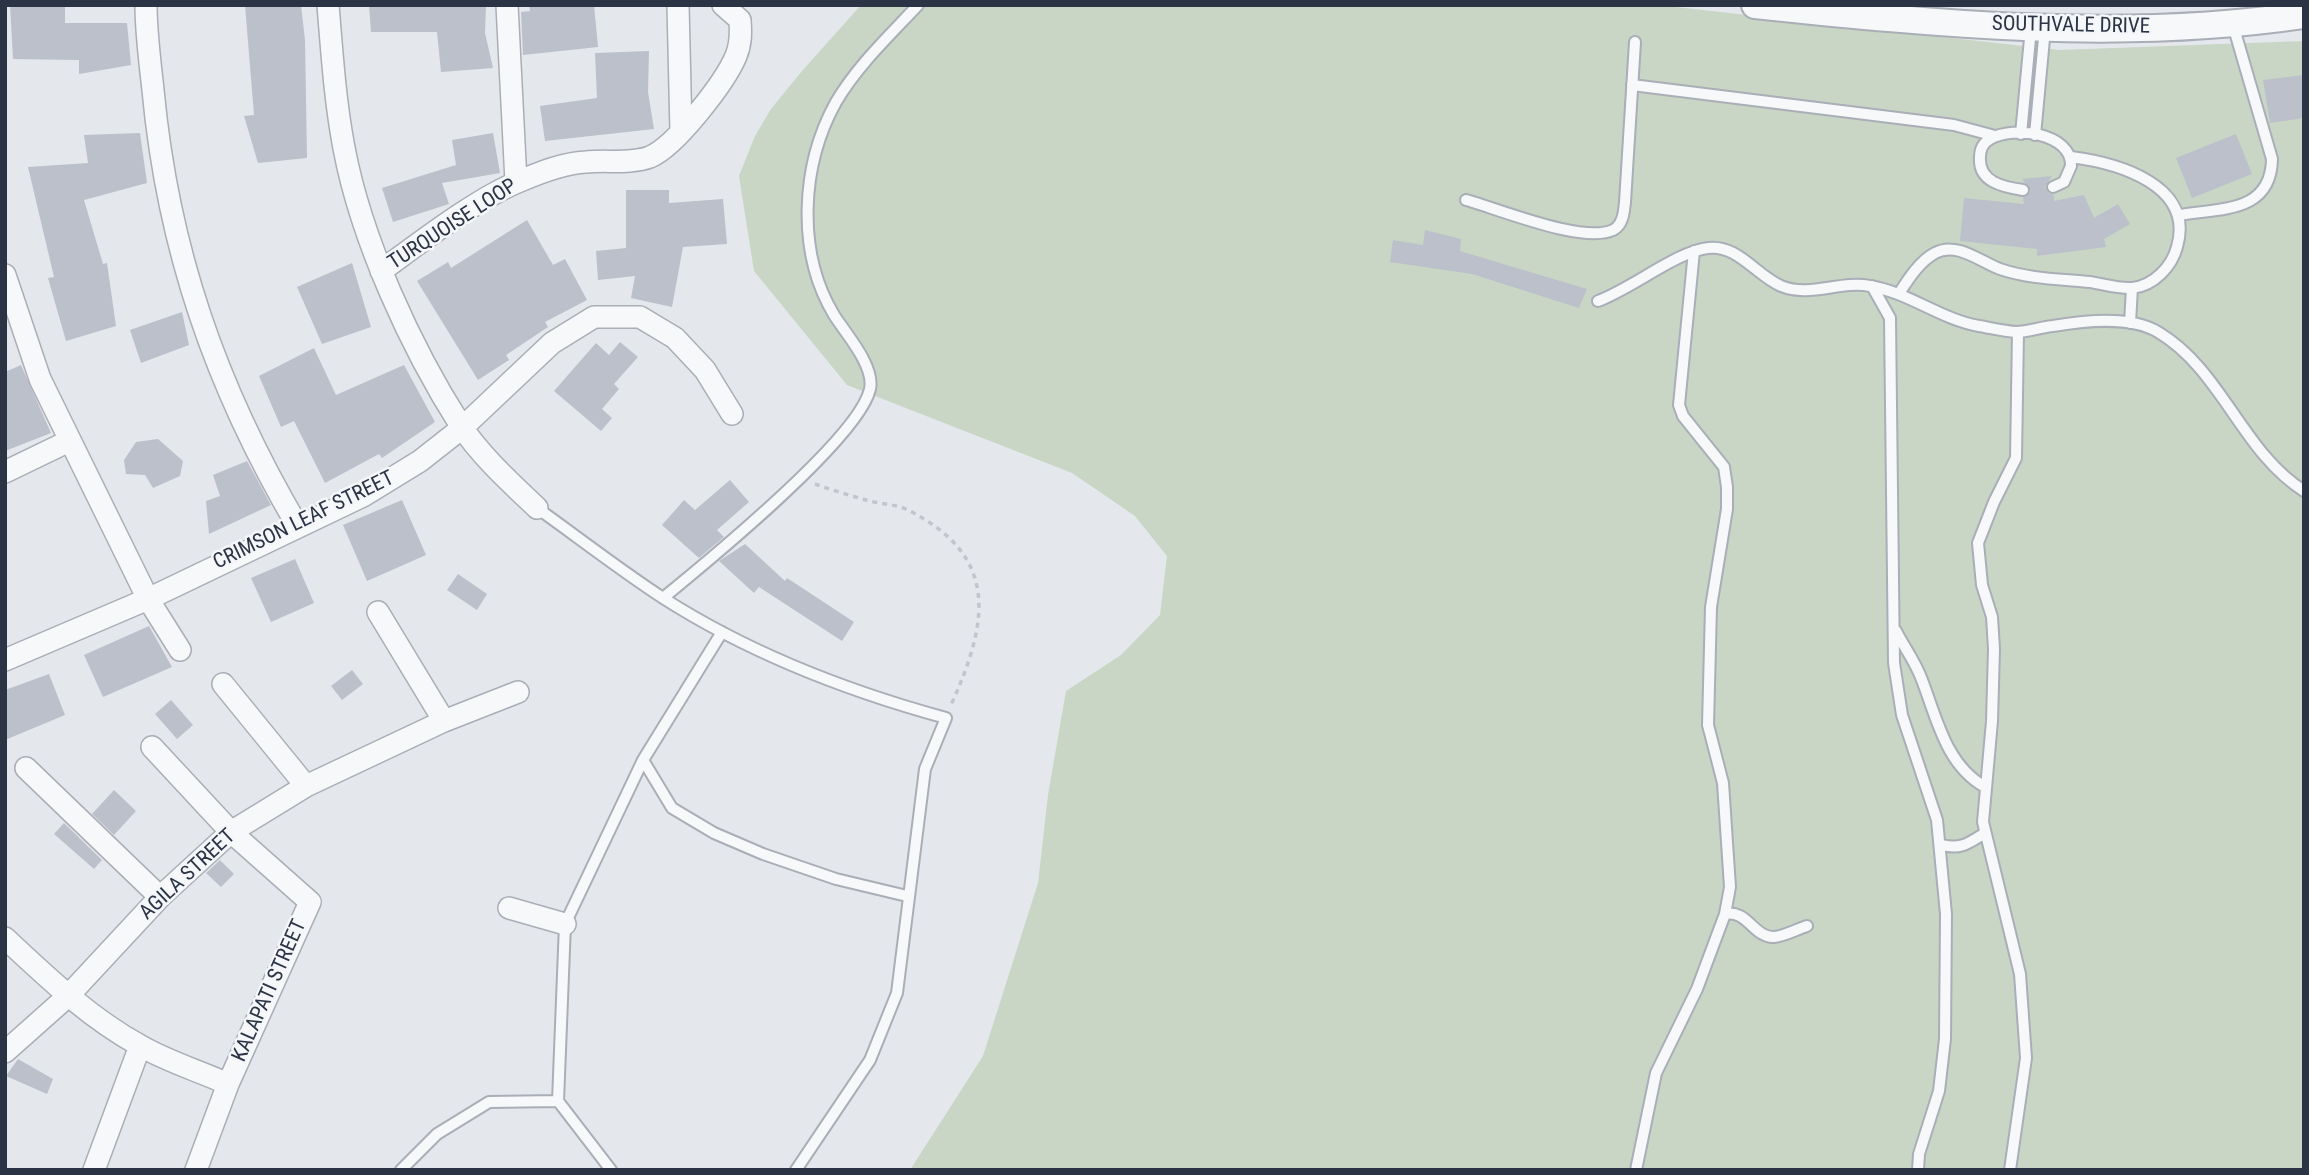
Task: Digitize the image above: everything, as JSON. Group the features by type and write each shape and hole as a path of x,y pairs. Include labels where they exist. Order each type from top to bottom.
{"street":[{"path":"146,5 160,161 185,269 224,384 259,459 297,525"},
{"path":"328,5 344,149 359,207 381,271 433,377 462,428 537,508"},
{"path":"507,5 516,182"},
{"path":"678,5 681,132"},
{"name":"TURQUOISE LOOP","path":"381,271 438,230 516,182 551,169 584,162 650,157 668,145 681,132 736,57 741,36 740,20 723,5"},
{"name":"SOUTHVALE DRIVE","path":"1755,5 1886,19 2038,28 2233,24 2304,15"},
{"path":"5,278 40,379 69,441 148,599 180,650"},
{"name":"CRIMSON LEAF STREET","path":"5,660 148,599 297,525 363,496 420,461 462,428 552,343 594,317 640,317 675,338 705,370 732,414"},
{"path":"5,472 69,441"},
{"path":"378,612 444,721"},
{"path":"223,684 306,786"},
{"name":"AGILA STREET","path":"5,1052 68,996 160,897 230,832 306,786 444,721 518,692"},
{"name":"KALAPATI STREET","path":"152,747 230,832 310,902 228,1084 196,1170"},
{"path":"26,768 160,897"},
{"path":"509,908 565,924"},
{"path":"5,938 68,996 140,1046 228,1084"},
{"path":"94,1170 140,1046"}],"lane":[{"path":"663,598 800,476 847,428 863,407 871,387 870,373 830,307 810,251 807,200 819,145 836,102 878,48 918,5"},
{"path":"2180,215 2255,200 2267,188 2272,175 2272,159 2233,24"},
{"path":"2021,134 2038,28"},
{"path":"2035,135 2038,28"},
{"path":"1466,200 1569,230 1596,234 1615,230 1623,219 1625,202 1635,41"},
{"path":"1632,85 1954,125 1995,136 2035,135 2057,141 2071,157 2134,173 2155,186 2174,203 2180,215 2180,239 2175,256 2163,273 2132,288 2031,277 1999,269 1951,249 1936,252 1915,270 1900,292"},
{"path":"1995,136 1983,145 1980,168 1987,178 1996,183 2023,190"},
{"path":"2053,187 2068,176 2071,157"},
{"path":"1598,301 1622,291 1694,251 1722,247 1773,282 1793,289 1872,286 1900,292 1938,314 1975,325 2018,332 2053,326 2130,323 2156,331 2186,354 2209,378 2260,448 2304,491"},
{"path":"1636,1170 1656,1073 1697,989 1725,915 1730,887 1723,783 1707,725 1711,607 1727,509 1727,487 1724,467 1683,416 1679,405 1694,251"},
{"path":"1872,286 1890,318 1894,663 1902,715 1937,820 1942,845 1946,914 1945,1039 1939,1091 1919,1154 1917,1170"},
{"path":"2130,323 2132,288"},
{"path":"2010,1170 2026,1058 2020,974 1985,832 1985,787 1992,721 1994,649 1992,617 1982,585 1978,543 1994,502 2016,458 2018,332"},
{"path":"537,508 663,598 722,632 813,675 884,701 946,718 925,769 907,896 897,993 874,1049 796,1170"},
{"path":"1894,629 1922,677 1951,754 1970,778 1985,787"},
{"path":"611,1170 558,1101 565,924 643,761 722,632"},
{"path":"643,761 672,808 713,833 763,854 836,878 907,896"},
{"path":"1942,845 1955,848 1964,846 1985,832"},
{"path":"1725,915 1740,915 1761,933 1773,937 1807,926"},
{"path":"401,1170 437,1134 489,1102 558,1101"}],"path":[{"path":"800,476 866,500 906,509 940,532 969,557 981,602 972,648 946,718"}],"green space":[{"path":"861,5 1658,5 2059,50 2304,41 2304,1170 910,1170 983,1056 1038,883 1048,795 1066,691 1121,655 1160,615 1167,556 1135,516 1072,473 847,385 754,271 739,176 755,136 771,109"}],"building":[{"path":"10,5 65,5 65,23 127,23 131,65 79,74 79,60 13,59"},
{"path":"245,5 301,5 305,40 307,158 258,163 244,116 254,115"},
{"path":"369,5 486,5 485,33 493,68 441,72 437,32 371,32"},
{"path":"529,5 594,5 598,47 523,55 521,12 530,11"},
{"path":"649,51 648,92 654,129 545,141 540,106 597,98 595,53"},
{"path":"2304,75 2304,118 2270,123 2263,80"},
{"path":"140,133 147,183 84,200 103,264 107,263 116,326 66,341 48,278 54,277 28,167 88,163 84,135"},
{"path":"493,133 500,173 442,183 449,204 393,222 382,188 456,165 452,140"},
{"path":"2236,134 2252,174 2192,198 2176,158"},
{"path":"2052,176 2045,187 2048,193 2054,195 2054,201 2084,195 2094,218 2118,204 2130,224 2104,239 2106,247 2037,256 2037,249 1960,241 1964,198 2024,204 2023,198 2031,191 2022,179"},
{"path":"626,190 669,190 669,203 723,199 727,244 683,247 672,307 631,298 635,276 598,280 596,251 626,248"},
{"path":"527,220 553,265 565,259 587,300 545,322 548,327 506,355 509,360 478,380 417,281 448,262 451,268"},
{"path":"1425,230 1461,239 1460,251 1587,289 1579,308 1472,274 1390,262 1393,240 1423,245"},
{"path":"352,263 371,327 322,344 297,287"},
{"path":"182,312 189,345 141,363 130,330"},
{"path":"620,342 638,357 614,384 619,389 602,409 612,418 601,431 554,391 596,343 609,355"},
{"path":"314,348 336,395 404,365 435,422 382,458 379,454 325,483 294,421 281,427 259,376"},
{"path":"21,365 51,433 5,451 5,372"},
{"path":"158,439 183,461 180,476 153,488 145,475 126,474 124,460 136,442"},
{"path":"247,461 271,505 209,534 206,501 220,496 213,475"},
{"path":"730,480 749,502 717,530 724,537 699,558 662,525 684,500 695,510"},
{"path":"402,500 426,555 367,581 343,525"},
{"path":"745,544 785,581 787,578 854,622 842,641 759,587 754,593 719,561"},
{"path":"295,559 314,603 271,622 251,578"},
{"path":"458,574 487,594 477,610 447,590"},
{"path":"149,626 172,667 103,697 84,655"},
{"path":"352,670 363,684 342,700 331,686"},
{"path":"49,674 65,715 5,740 5,690"},
{"path":"171,700 193,725 177,739 155,714"},
{"path":"114,790 136,811 114,835 92,814"},
{"path":"64,823 102,860 94,869 54,834"},
{"path":"220,860 234,874 221,887 206,873"},
{"path":"18,1059 53,1079 47,1094 6,1076"}]}
